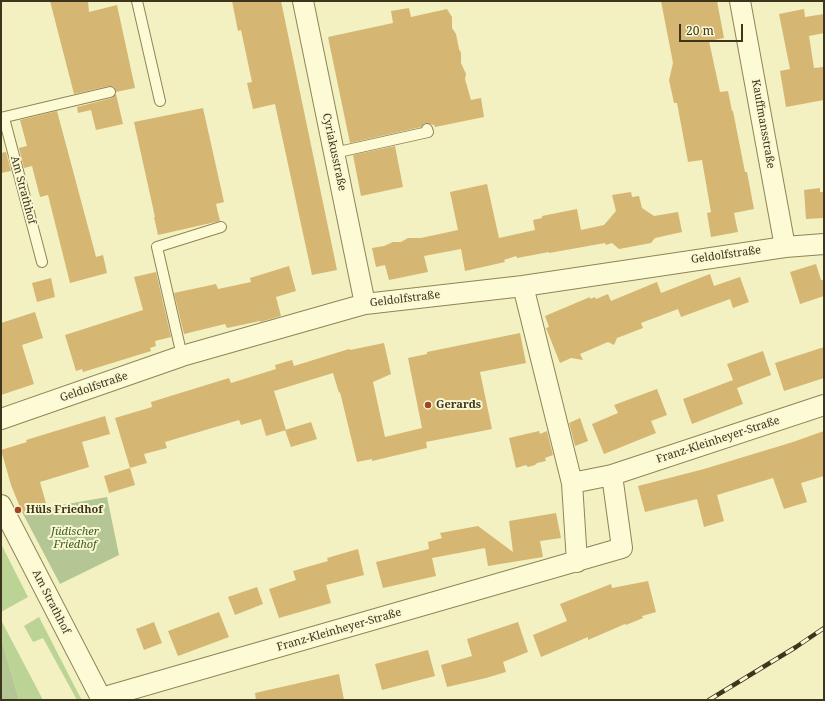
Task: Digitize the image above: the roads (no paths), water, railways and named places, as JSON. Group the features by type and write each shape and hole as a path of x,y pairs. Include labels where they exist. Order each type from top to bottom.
{"street":[{"name":"Cyriakusstraße","path":"303,1 365,304"},
{"name":"Kauffmansstraße","path":"740,1 785,247"},
{"name":"Geldolfstraße","path":"1,419 182,356 365,304 523,286 785,247 824,244"},
{"path":"523,286 572,484 577,562"},
{"name":"Franz-Kleinheyer-Straße","path":"572,484 612,475 824,405"},
{"name":"Franz-Kleinheyer-Straße","path":"101,699 622,548 612,475"},
{"name":"Am Strathhof","path":"1,505 101,699"}],"lane":[{"path":"137,1 160,101"},
{"name":"Am Strathhof","path":"42,262 2,118 110,92"},
{"path":"334,153 428,132 427,129"},
{"path":"182,356 157,246 221,227"}],"railway":[{"path":"709,700 796,647 824,628"}],"place":[{"name":"Gerards","path":"428,405"},
{"name":"Hüls Friedhof","path":"18,510"}],"park label":[{"name":"Jüdischer Friedhof","path":"75,538"}]}
